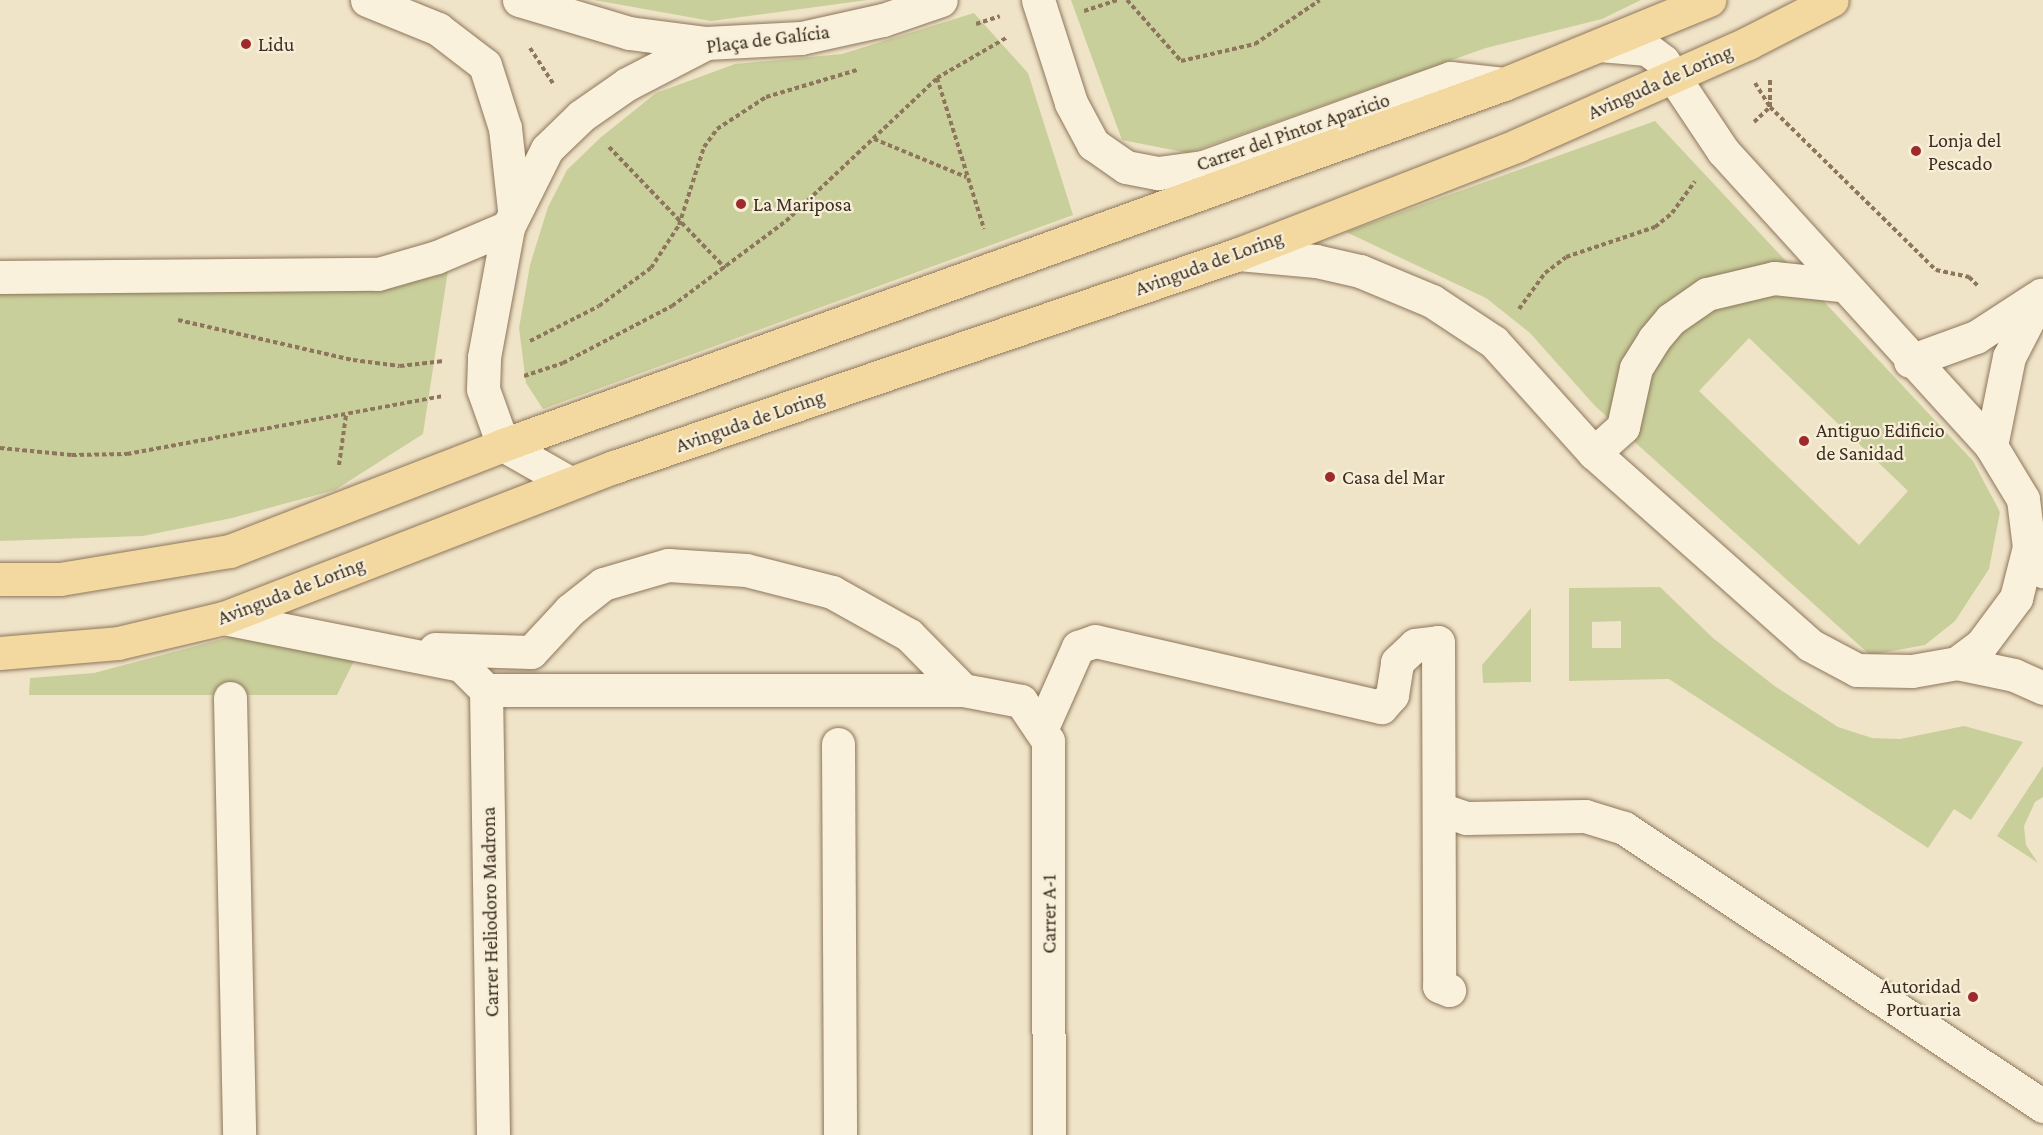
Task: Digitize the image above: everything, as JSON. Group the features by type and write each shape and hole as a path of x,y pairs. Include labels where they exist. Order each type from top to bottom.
{"main road":[{"path":"0,579 60,579 230,551 503,445 1504,84 1709,0"},
{"name":"Avinguda de Loring","path":"0,653 118,643 224,618 570,483 1239,254 1518,145 1675,77 1832,0"}],"street":[{"path":"367,0 438,29 484,66 505,128 511,218 484,357 483,389 503,445 570,483"},
{"path":"519,0 629,33 706,43"},
{"name":"Plaça de Galícia","path":"511,218 547,149 581,116 627,84 706,43 801,38 883,20 941,0"},
{"name":"Carrer del Pintor Aparicio","path":"1036,1 1071,103 1093,144 1126,167 1158,173 1203,167 1450,78 1504,84"},
{"path":"1600,45 1647,49 1675,77 1723,151 1910,361 1991,446 2033,496 2036,559 2016,598 1981,645 1957,663"},
{"path":"0,278 378,274 437,257 511,218"},
{"path":"1239,254 1316,261 1360,271 1432,301 1494,342 1594,453 1810,645 1857,670 1912,671 1957,663 2014,675 2043,688"},
{"path":"1594,453 1623,427 1636,368 1654,339 1671,319 1707,294 1774,278 1841,285"},
{"path":"1910,361 1976,337 2042,293"},
{"path":"1991,446 2009,357 2042,293"},
{"path":"384,648 531,652 570,610 603,584 679,565 746,570 832,592 909,635 963,690"},
{"path":"224,618 461,665 486,690 963,690"},
{"path":"1041,730 1078,647 1095,640 1382,707 1392,695 1397,662 1415,645 1438,642 1439,986 1449,990"},
{"name":"Carrer Heliodoro Madrona","path":"486,690 493,1135"},
{"name":"Carrer A-1","path":"963,690 1021,701 1048,741 1049,1135"},
{"path":"230,698 239,1135"},
{"path":"838,744 840,1135"},
{"path":"1440,809 1466,818 1586,816 1623,828 2043,1106"}],"path":[{"path":"1083,11 1117,0"},
{"path":"1127,0 1181,61 1255,44 1320,0"},
{"path":"530,48 559,93"},
{"path":"1747,129 1770,107 1770,68"},
{"path":"1749,72 1770,107 1936,270 1969,277"},
{"path":"937,78 966,177 986,234"},
{"path":"600,138 679,225 725,268"},
{"path":"874,139 966,177"},
{"path":"1494,342 1545,273 1566,257 1655,227 1672,213 1699,175"},
{"path":"338,469 346,415"}],"green space":[{"path":"594,0 868,0 711,21"},
{"path":"1071,0 1641,0 1602,19 1486,48 1188,153 1122,140"},
{"path":"974,13 1028,73 1073,215 543,409 526,383 519,328 530,265 548,207 567,170 600,138 656,93 735,64 842,54"},
{"path":"1655,121 1973,461 2000,512 1989,569 1955,621 1925,645 1870,655 1595,406 1530,333 1486,298 1346,232","holes":["1749,338 1908,491 1859,545 1699,391"]},
{"path":"0,264 448,270 423,434 335,490 232,518 143,536 0,541"},
{"path":"1660,587 1713,638 1776,687 1838,727 1872,738 1900,739 1964,726 2023,742 1971,820 1954,809 1928,848 1669,679 1569,681 1569,588","holes":["1621,621 1621,648 1592,648 1592,622"]},
{"path":"1531,608 1531,682 1483,683 1482,665"},
{"path":"234,636 354,661 337,695 29,695 30,678 94,673"},
{"path":"2043,766 2043,797 2035,802 2024,826 2026,845 2038,863 1997,836"}],"place":[{"name":"Lidu","path":"246,44"},
{"name":"Lonja del Pescado","path":"1916,151"},
{"name":"La Mariposa","path":"741,204"},
{"name":"Antiguo Edificio de Sanidad","path":"1804,441"},
{"name":"Casa del Mar","path":"1330,477"},
{"name":"Autoridad Portuaria","path":"1973,997"}]}
